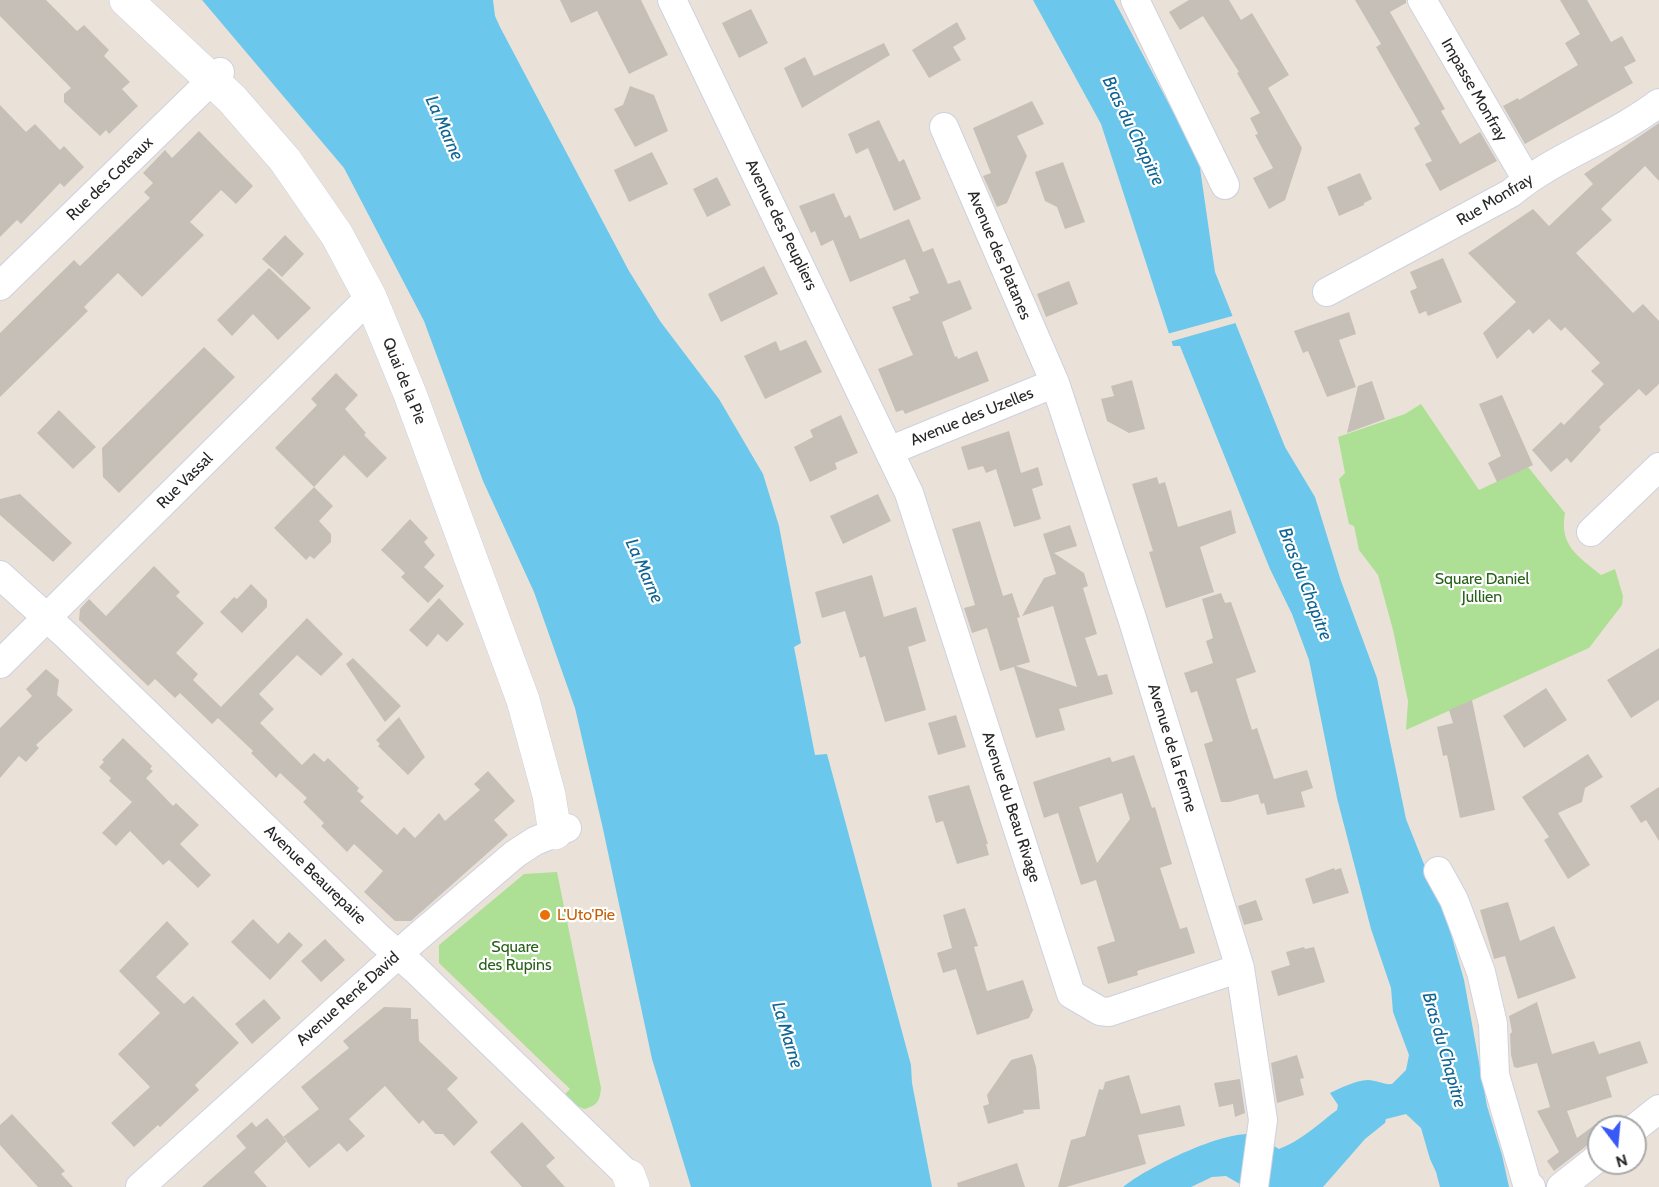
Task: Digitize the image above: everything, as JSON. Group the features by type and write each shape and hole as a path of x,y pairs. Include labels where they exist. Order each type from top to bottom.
{"street":[{"name":"Quai de la Pie","path":"126,0 216,76 232,99 285,160 337,235 370,297 410,394 523,699 561,830"},
{"name":"Avenue des Peupliers","path":"672,0 889,451"},
{"path":"1135,0 1225,185"},
{"name":"Impasse Monfray","path":"1422,0 1527,180"},
{"name":"Rue des Coteaux","path":"0,285 216,76"},
{"name":"Rue Monfray","path":"1327,292 1511,193 1527,180 1659,103"},
{"name":"Avenue des Platanes","path":"944,127 1055,383"},
{"name":"Rue Vassal","path":"0,664 370,297"},
{"name":"Avenue des Uzelles","path":"889,451 1055,383"},
{"name":"Avenue de la Ferme","path":"1055,383 1132,618 1240,968 1263,1120 1254,1187"},
{"name":"Avenue du Beau Rivage","path":"889,451 909,493 1071,994 1100,1011 1109,1012 1240,968"},
{"path":"1591,532 1659,466"},
{"name":"Avenue Beaurepaire","path":"0,575 76,644 551,1101 631,1181"},
{"name":"Avenue René David","path":"140,1187 398,954 515,854 536,841 561,830"},
{"path":"1438,870 1454,900 1481,972 1493,1024 1495,1075 1527,1184 1530,1187"},
{"path":"1647,1118 1659,1109"},
{"path":"1561,1187 1587,1166"}],"green space":[{"name":"Square Daniel Jullien","path":"1421,404 1479,490 1528,467 1565,513 1565,534 1572,549 1601,575 1615,569 1623,596 1622,605 1589,648 1406,730 1408,701 1393,630 1378,575 1359,550 1354,526 1349,524 1339,479 1345,473 1338,437 1405,414"},
{"name":"Square des Rupins","path":"557,872 601,1088 597,1102 584,1109 573,1104 565,1094 570,1089 439,963 439,945 524,874"}],"water":[{"name":"La Marne","path":"202,0 493,0 495,16 500,27 629,271 660,321 719,399 763,474 779,526 801,643 794,647 815,755 827,754 911,1065 912,1083 932,1187 691,1187 652,1059 575,708 534,592 483,481 424,321 344,168"},
{"name":"Bras du Chapitre","path":"1033,0 1114,0 1199,161 1215,272 1285,447 1315,497 1341,581 1377,678 1406,819 1449,927 1464,980 1487,1106 1509,1187 1440,1187 1421,1128 1406,1114 1386,1119 1385,1123 1365,1139 1323,1187 1245,1187 1226,1176 1212,1177 1191,1187 1123,1187 1166,1161 1202,1145 1236,1135 1252,1134 1269,1137 1274,1146 1279,1149 1287,1146 1337,1110 1338,1105 1330,1093 1363,1081 1371,1080 1392,1084 1406,1070 1409,1055 1393,1012 1391,988 1371,929 1337,798 1309,660 1180,346 1173,346 1101,124"}],"pier":[{"path":"1236,315 1239,322 1169,342 1167,334"}],"building":[{"path":"0,0 46,0 77,31 84,25 109,50 104,56 130,82 122,89 138,106 109,134 106,130 100,136 64,102 64,94 71,88 0,16"},
{"path":"560,0 641,0 668,55 629,74 597,11 571,23"},
{"path":"1189,0 1229,0 1241,20 1252,13 1289,75 1268,88 1302,148 1285,200 1269,209 1253,178 1273,168 1255,135 1258,134 1250,118 1260,113 1237,73 1239,72 1203,16 1180,30 1169,12"},
{"path":"1355,0 1406,0 1406,3 1390,12 1445,109 1441,111 1460,144 1480,132 1497,161 1440,191 1425,164 1432,161 1414,128 1420,124 1376,47 1381,44"},
{"path":"1560,0 1587,0 1611,42 1622,36 1636,61 1624,67 1633,83 1525,144 1503,106 1518,98 1519,100 1578,65 1565,43 1580,34"},
{"path":"751,9 768,43 739,58 722,23"},
{"path":"957,22 966,39 953,47 961,60 929,78 912,50"},
{"path":"884,43 890,55 802,108 784,68 805,57 814,76"},
{"path":"630,86 654,95 668,131 635,147 614,109 623,105"},
{"path":"1032,101 1044,124 1017,136 1027,156 1007,203 997,207 983,176 991,173 973,128"},
{"path":"0,105 26,132 35,124 60,150 64,146 84,167 64,187 60,183 21,224 17,220 0,237"},
{"path":"879,120 899,162 904,159 921,199 894,211 868,148 856,154 848,134"},
{"path":"1659,123 1659,181 1645,166 1601,209 1612,220 1576,253 1633,313 1643,304 1659,321 1659,384 1646,396 1639,389 1599,427 1601,430 1571,463 1567,458 1551,472 1532,450 1561,422 1564,425 1604,384 1591,371 1600,363 1565,327 1561,331 1549,319 1533,334 1529,329 1497,359 1483,333 1516,302 1468,253 1533,209 1549,226 1593,184 1584,174"},
{"path":"199,131 253,186 236,204 221,190 190,222 204,235 142,297 118,273 84,307 88,311 0,397 0,333 74,260 80,266 150,198 144,192 153,183 143,173 165,150 172,158"},
{"path":"652,152 668,184 629,202 614,170"},
{"path":"1063,162 1085,222 1065,229 1057,207 1045,201 1035,172"},
{"path":"1360,173 1372,199 1339,216 1327,187"},
{"path":"717,177 731,205 707,217 693,189"},
{"path":"834,193 845,218 850,215 860,239 909,219 923,252 933,248 948,284 960,280 972,309 942,322 955,357 957,356 958,359 977,351 989,381 905,414 903,410 896,412 878,369 913,355 892,307 911,300 909,297 919,293 905,259 850,282 833,240 821,246 815,231 811,233 799,206"},
{"path":"285,235 304,254 282,277 262,259"},
{"path":"1443,258 1462,302 1428,316 1426,311 1419,314 1410,291 1417,288 1410,272"},
{"path":"764,266 778,294 721,322 708,294"},
{"path":"269,268 311,308 278,340 253,314 232,336 217,320"},
{"path":"1069,281 1078,304 1046,317 1037,294"},
{"path":"1349,312 1356,334 1339,340 1356,387 1327,397 1308,351 1303,353 1294,331"},
{"path":"806,340 822,372 765,399 744,356 776,341 780,351"},
{"path":"204,347 235,377 119,493 103,477 102,448"},
{"path":"336,373 358,395 345,409 366,433 364,435 387,458 367,478 344,455 314,487 275,448 317,405 311,399"},
{"path":"1132,380 1145,429 1129,433 1107,421 1101,399 1114,396 1111,386"},
{"path":"1372,381 1385,419 1347,433 1358,386"},
{"path":"1502,395 1533,465 1497,482 1488,463 1501,456 1479,404"},
{"path":"59,410 96,447 73,469 37,433"},
{"path":"841,415 858,453 835,463 837,469 810,482 794,447 813,437 810,430"},
{"path":"1009,431 1021,473 1038,467 1043,485 1032,489 1041,519 1014,527 996,469 986,473 983,466 968,470 961,447"},
{"path":"1157,477 1159,484 1165,482 1178,527 1231,510 1236,533 1200,547 1214,592 1166,608 1149,552 1153,551 1132,484"},
{"path":"314,487 333,506 319,521 331,534 331,542 314,559 310,556 306,560 274,528"},
{"path":"20,494 72,543 53,562 0,515 0,499"},
{"path":"878,494 891,521 843,544 830,516"},
{"path":"410,519 428,538 424,542 435,555 424,567 444,586 428,603 401,577 405,573 381,550"},
{"path":"980,521 1003,596 1012,593 1020,617 1017,618 1030,662 1016,666 1077,687 1053,606 1022,616 1044,578 1056,574 1043,534 1070,525 1077,546 1054,553 1084,573 1088,586 1083,588 1097,634 1085,638 1098,676 1107,674 1113,694 1059,709 1065,730 1036,738 1014,667 1000,671 987,628 972,633 964,608 975,605 952,529"},
{"path":"154,566 180,592 176,596 204,623 176,653 198,674 193,680 221,707 307,618 343,654 321,676 297,655 259,694 274,709 260,723 302,765 314,753 324,762 328,758 359,788 357,791 364,797 360,801 397,835 404,827 415,838 439,813 445,821 480,790 474,784 488,771 515,801 494,820 508,835 411,921 395,921 364,892 383,871 354,844 347,852 321,826 324,823 303,802 307,798 280,773 276,778 251,753 253,751 218,718 212,724 180,693 175,698 155,679 148,686 79,620 80,609 89,599 106,616"},
{"path":"872,575 884,617 916,607 926,641 908,647 926,710 885,722 865,656 860,658 845,611 822,618 815,592"},
{"path":"251,584 267,600 267,607 242,633 220,612"},
{"path":"1221,593 1225,603 1231,602 1256,672 1236,679 1252,730 1257,728 1274,779 1307,770 1313,788 1301,792 1305,807 1267,815 1264,803 1261,804 1258,794 1221,802 1204,744 1213,741 1197,691 1191,693 1184,673 1213,663 1206,641 1213,638 1202,599"},
{"path":"439,598 464,624 447,642 438,634 427,647 409,630"},
{"path":"1659,648 1659,700 1631,718 1607,680"},
{"path":"353,658 401,706 385,722 346,664"},
{"path":"46,669 59,680 57,695 73,710 36,745 39,748 26,762 19,756 0,778 0,728 32,696 26,689"},
{"path":"1546,688 1567,720 1524,748 1503,716"},
{"path":"1472,700 1495,810 1460,818 1447,755 1443,756 1437,727 1453,723 1449,710"},
{"path":"956,715 966,747 938,755 928,723"},
{"path":"399,717 425,757 408,775 378,746 380,744 376,740"},
{"path":"123,738 152,766 150,769 153,771 146,778 173,806 176,803 199,825 180,844 211,875 198,888 169,860 163,865 130,831 116,846 102,833 132,802 109,781 111,778 99,767 104,762 102,760"},
{"path":"1588,754 1603,777 1585,788 1582,802 1558,813 1590,865 1568,879 1544,840 1549,837 1522,797"},
{"path":"1134,755 1152,808 1155,807 1172,864 1160,868 1180,929 1187,927 1195,953 1137,971 1138,975 1108,984 1097,947 1115,941 1096,880 1081,885 1058,813 1044,818 1033,782 1110,757 1112,762","holes":["1122,793 1130,819 1097,863 1079,807"]},
{"path":"969,785 988,844 986,844 989,855 957,864 943,821 936,823 928,796"},
{"path":"1659,787 1659,841 1646,820 1641,823 1630,806"},
{"path":"1334,868 1335,870 1341,868 1349,893 1313,904 1305,879"},
{"path":"1256,900 1263,920 1244,925 1238,906"},
{"path":"1508,902 1520,941 1554,926 1576,978 1518,999 1505,956 1494,959 1480,910"},
{"path":"965,908 978,946 974,947 987,991 1023,980 1033,1010 1029,1018 977,1035 956,969 943,973 937,953 952,948 943,915"},
{"path":"253,919 278,944 289,932 303,945 270,980 231,942"},
{"path":"167,921 189,944 156,977 184,1004 193,996 239,1043 195,1085 199,1090 160,1127 158,1125 134,1147 111,1123 150,1087 118,1054 160,1013 119,971"},
{"path":"325,939 345,960 321,982 301,961"},
{"path":"1304,947 1305,949 1314,947 1325,982 1278,996 1271,971 1290,965 1286,952"},
{"path":"264,999 281,1018 252,1044 235,1024"},
{"path":"1537,1002 1552,1054 1594,1041 1599,1054 1640,1041 1648,1063 1606,1077 1612,1097 1567,1111 1577,1138 1587,1131 1587,1146 1554,1171 1547,1161 1559,1152 1537,1111 1550,1107 1537,1063 1514,1067 1511,1055 1510,1034 1512,1032 1509,1016"},
{"path":"384,1007 411,1008 411,1019 418,1019 419,1041 458,1078 447,1089 478,1122 454,1146 443,1134 435,1134 423,1120 419,1124 385,1086 349,1119 365,1136 347,1152 339,1143 309,1168 283,1137 319,1109 301,1087 349,1048 343,1041"},
{"path":"1032,1054 1036,1067 1040,1109 1023,1110 1024,1113 988,1124 983,1106 989,1104 987,1095 1011,1060"},
{"path":"1297,1055 1304,1078 1300,1079 1304,1095 1277,1103 1271,1063"},
{"path":"1129,1075 1141,1114 1180,1105 1185,1126 1138,1135 1146,1164 1066,1187 1058,1187 1071,1140 1085,1136 1099,1089 1103,1090 1105,1082"},
{"path":"1240,1079 1245,1113 1235,1117 1233,1104 1219,1107 1214,1083"},
{"path":"12,1114 65,1171 61,1174 73,1187 38,1187 0,1145 0,1125"},
{"path":"267,1118 287,1141 254,1172 267,1187 202,1187 246,1148 236,1136 252,1122 256,1127"},
{"path":"522,1122 555,1158 546,1166 565,1187 522,1187 490,1152"},
{"path":"1017,1163 1025,1187 958,1187 957,1183"}],"place":[{"name":"L'Uto'Pie","path":"545,915"}]}
